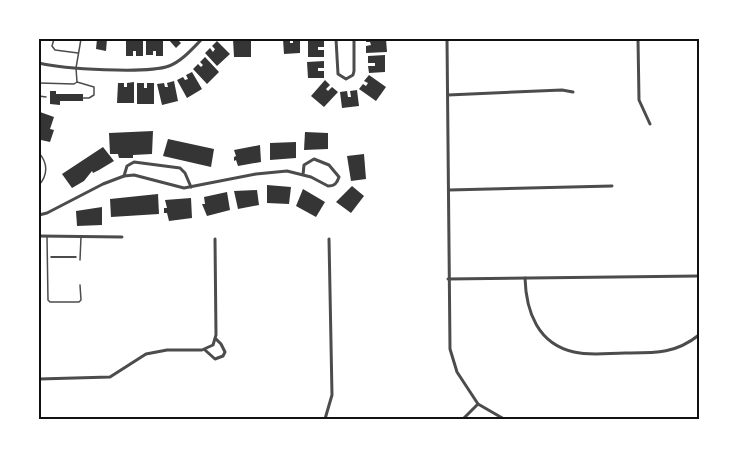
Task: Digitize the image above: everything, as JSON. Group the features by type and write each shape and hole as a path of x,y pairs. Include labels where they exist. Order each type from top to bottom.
{"street":[{"path":"39,63 60,68 159,69 179,61 202,39"},
{"path":"336,39 338,74 346,78 353,75 354,71 354,39"},
{"path":"447,39 448,328 452,361 464,385 478,404 504,419"},
{"path":"638,39 639,100 650,124"},
{"path":"448,95 562,90 573,92"},
{"path":"39,215 124,176 134,175 171,185 191,187 287,171 328,186 333,186 339,177 329,165 314,159 304,165 303,175"},
{"path":"124,176 127,166 134,162 180,168 185,173 191,187"},
{"path":"449,190 612,186"},
{"path":"39,236 122,237"},
{"path":"39,379 110,378 146,354 167,350 205,350 213,345 216,339 215,239"},
{"path":"325,419 332,395 329,239"},
{"path":"448,279 699,276"},
{"path":"525,278 527,303 537,328 553,343 568,350 585,353 670,351 686,345 699,335"},
{"path":"205,350 215,359 223,356 225,352 216,339"},
{"path":"463,419 478,404"}],"lane":[{"path":"54,39 52,46 55,50 79,53"},
{"path":"76,82 81,39"},
{"path":"39,83 74,84 76,82 93,87 94,95 83,98"},
{"path":"39,96 46,97"},
{"path":"39,153 45,159 46,169 39,185"},
{"path":"47,236 48,300 50,302 79,302 81,300 80,285"},
{"path":"80,259 81,236"}],"path":[{"path":"48,257 80,259"}],"building":[{"path":"97,39 107,39 106,51 96,49"},
{"path":"126,39 143,39 143,56 136,56 136,51 133,51 133,56 126,56"},
{"path":"146,39 163,39 163,56 156,56 156,51 153,51 153,55 146,55"},
{"path":"168,39 177,39 181,43 176,48"},
{"path":"233,39 244,41 244,39 251,39 251,57 234,57"},
{"path":"283,39 290,39 290,43 293,43 293,39 300,39 300,53 284,54"},
{"path":"366,39 386,39 387,52 366,53 366,46 371,45 370,42 366,42"},
{"path":"308,40 324,40 324,47 318,47 318,50 324,50 324,57 308,57"},
{"path":"217,41 230,54 217,66 205,53 210,48 213,52 215,49 212,46"},
{"path":"385,55 385,72 369,73 368,66 375,66 375,63 368,63 368,56"},
{"path":"205,57 219,72 207,84 193,69 198,64 201,67 203,65 200,62"},
{"path":"324,61 324,68 318,68 318,71 324,71 324,78 308,78 307,62"},
{"path":"192,72 202,89 187,98 177,80 183,77 185,80 188,79 186,75"},
{"path":"369,75 386,87 376,101 359,89 363,84 366,86 368,83 364,81"},
{"path":"325,80 330,85 326,89 328,91 332,87 338,92 324,107 311,96"},
{"path":"174,81 178,101 162,105 157,84 164,83 165,87 168,87 167,83"},
{"path":"134,82 134,103 117,103 118,83 124,83 124,87 127,87 127,83"},
{"path":"137,83 144,83 144,88 147,88 147,83 154,83 154,104 137,104"},
{"path":"357,90 359,106 342,108 340,92 347,91 348,97 351,97 350,91"},
{"path":"50,91 56,91 56,94 83,94 83,101 60,101 60,105 50,104"},
{"path":"40,112 54,117 50,129 54,130 50,142 41,140 40,145"},
{"path":"153,131 152,154 119,158 118,154 110,154 109,133"},
{"path":"305,132 328,133 328,149 304,150"},
{"path":"168,139 214,149 211,167 163,156"},
{"path":"296,142 296,158 270,160 270,143"},
{"path":"260,145 261,162 238,166 236,160 234,161 236,156 234,150"},
{"path":"103,147 114,161 93,173 92,171 84,181 72,188 62,174"},
{"path":"364,154 366,179 351,181 347,156"},
{"path":"267,185 291,187 289,204 267,203"},
{"path":"352,186 364,196 351,213 336,202"},
{"path":"303,189 325,202 316,217 296,206"},
{"path":"257,190 259,205 238,209 234,191"},
{"path":"227,192 230,210 207,216 202,204 205,204 204,197"},
{"path":"158,194 159,214 111,217 110,199"},
{"path":"191,198 192,218 169,221 167,213 164,213 164,208 167,208 165,200"},
{"path":"102,207 102,225 77,226 76,211"}]}
